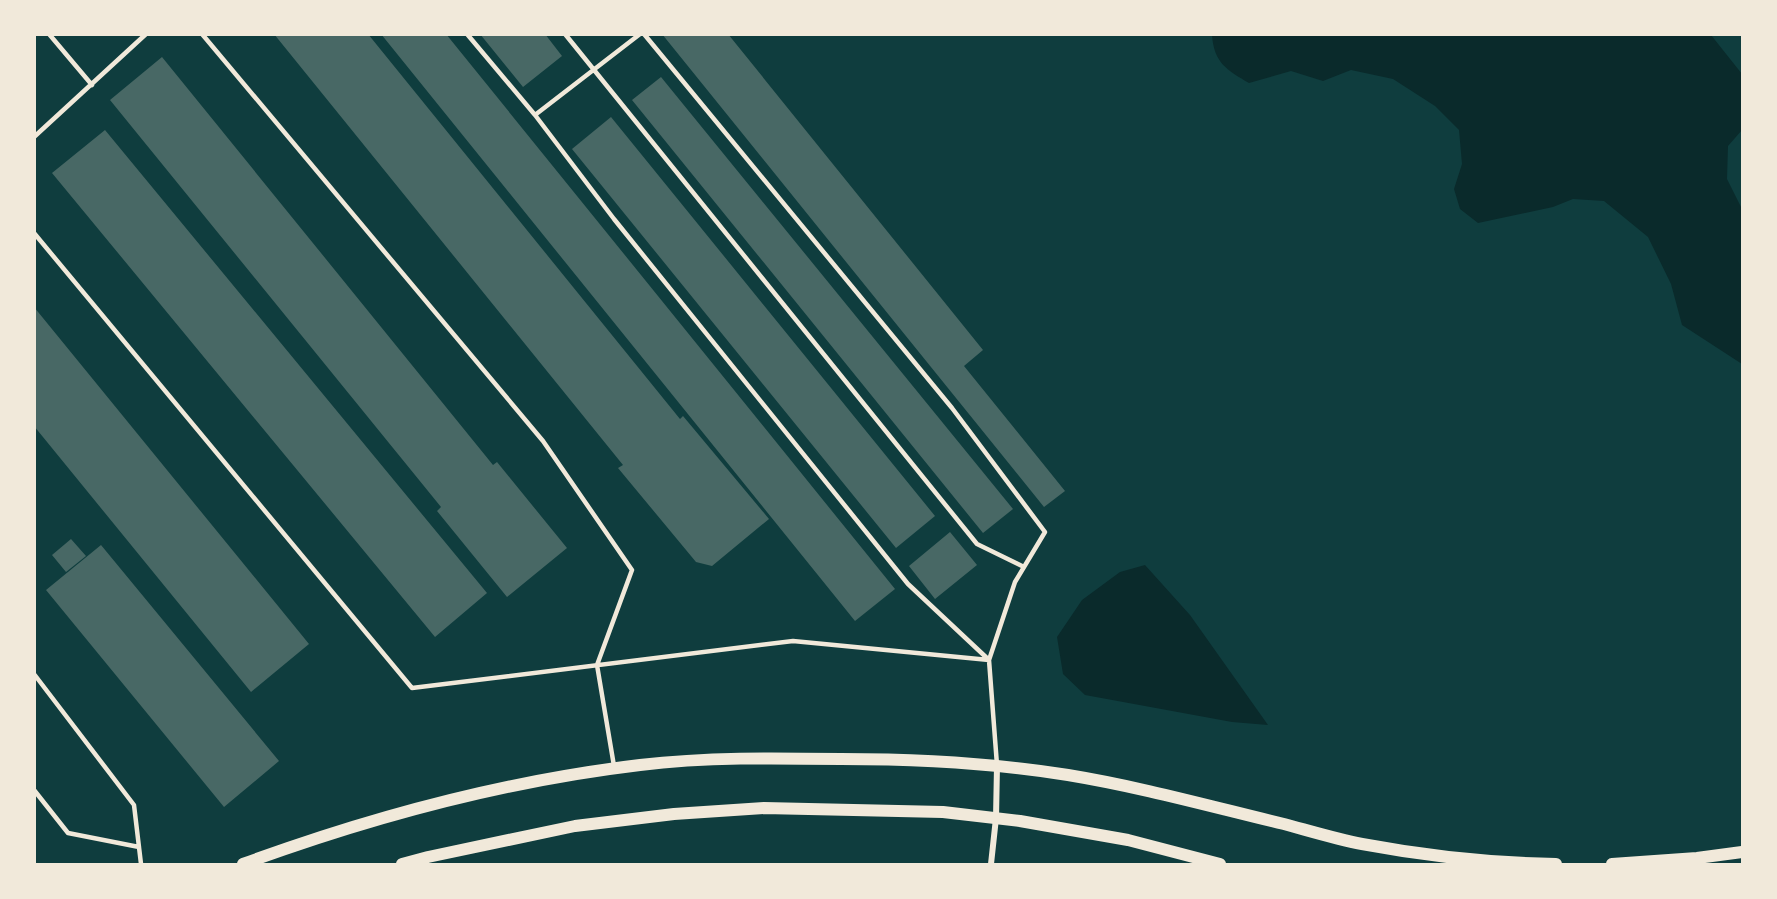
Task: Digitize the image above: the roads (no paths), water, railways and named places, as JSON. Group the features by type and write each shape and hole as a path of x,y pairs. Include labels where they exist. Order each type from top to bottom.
{"main road":[{"path":"243,864 332,834 425,807 512,786 614,769 696,760 759,758 867,759 997,765 1071,775 1172,796 1360,843 1432,855 1517,863 1556,864"},
{"path":"402,864 575,826 674,814 764,808 943,812 996,818 1118,838 1220,864"},
{"path":"1612,864 1743,852"}],"street":[{"path":"991,864 996,818 997,765"}],"lane":[{"path":"49,34 92,85"},
{"path":"34,137 146,34"},
{"path":"202,34 543,441 632,570 597,665 614,769"},
{"path":"467,34 535,115 614,219 908,584 989,660"},
{"path":"565,34 977,544 1024,567"},
{"path":"535,115 640,34"},
{"path":"644,34 952,408 1045,532 1015,582 989,660 997,765"},
{"path":"34,233 412,688 793,641 989,660"},
{"path":"34,674 134,805 141,864"},
{"path":"34,790 68,833 139,847"}],"water":[{"path":"1212,35 1711,35 1742,74 1742,130 1728,146 1727,179 1742,209 1742,364 1682,325 1671,284 1648,237 1604,201 1573,199 1553,207 1478,223 1460,209 1454,189 1462,164 1459,130 1435,106 1393,79 1351,70 1323,81 1291,71 1249,83 1223,65 1213,45"},
{"path":"1145,565 1190,615 1268,725 1232,722 1085,695 1063,674 1057,637 1082,600 1120,572"}]}
